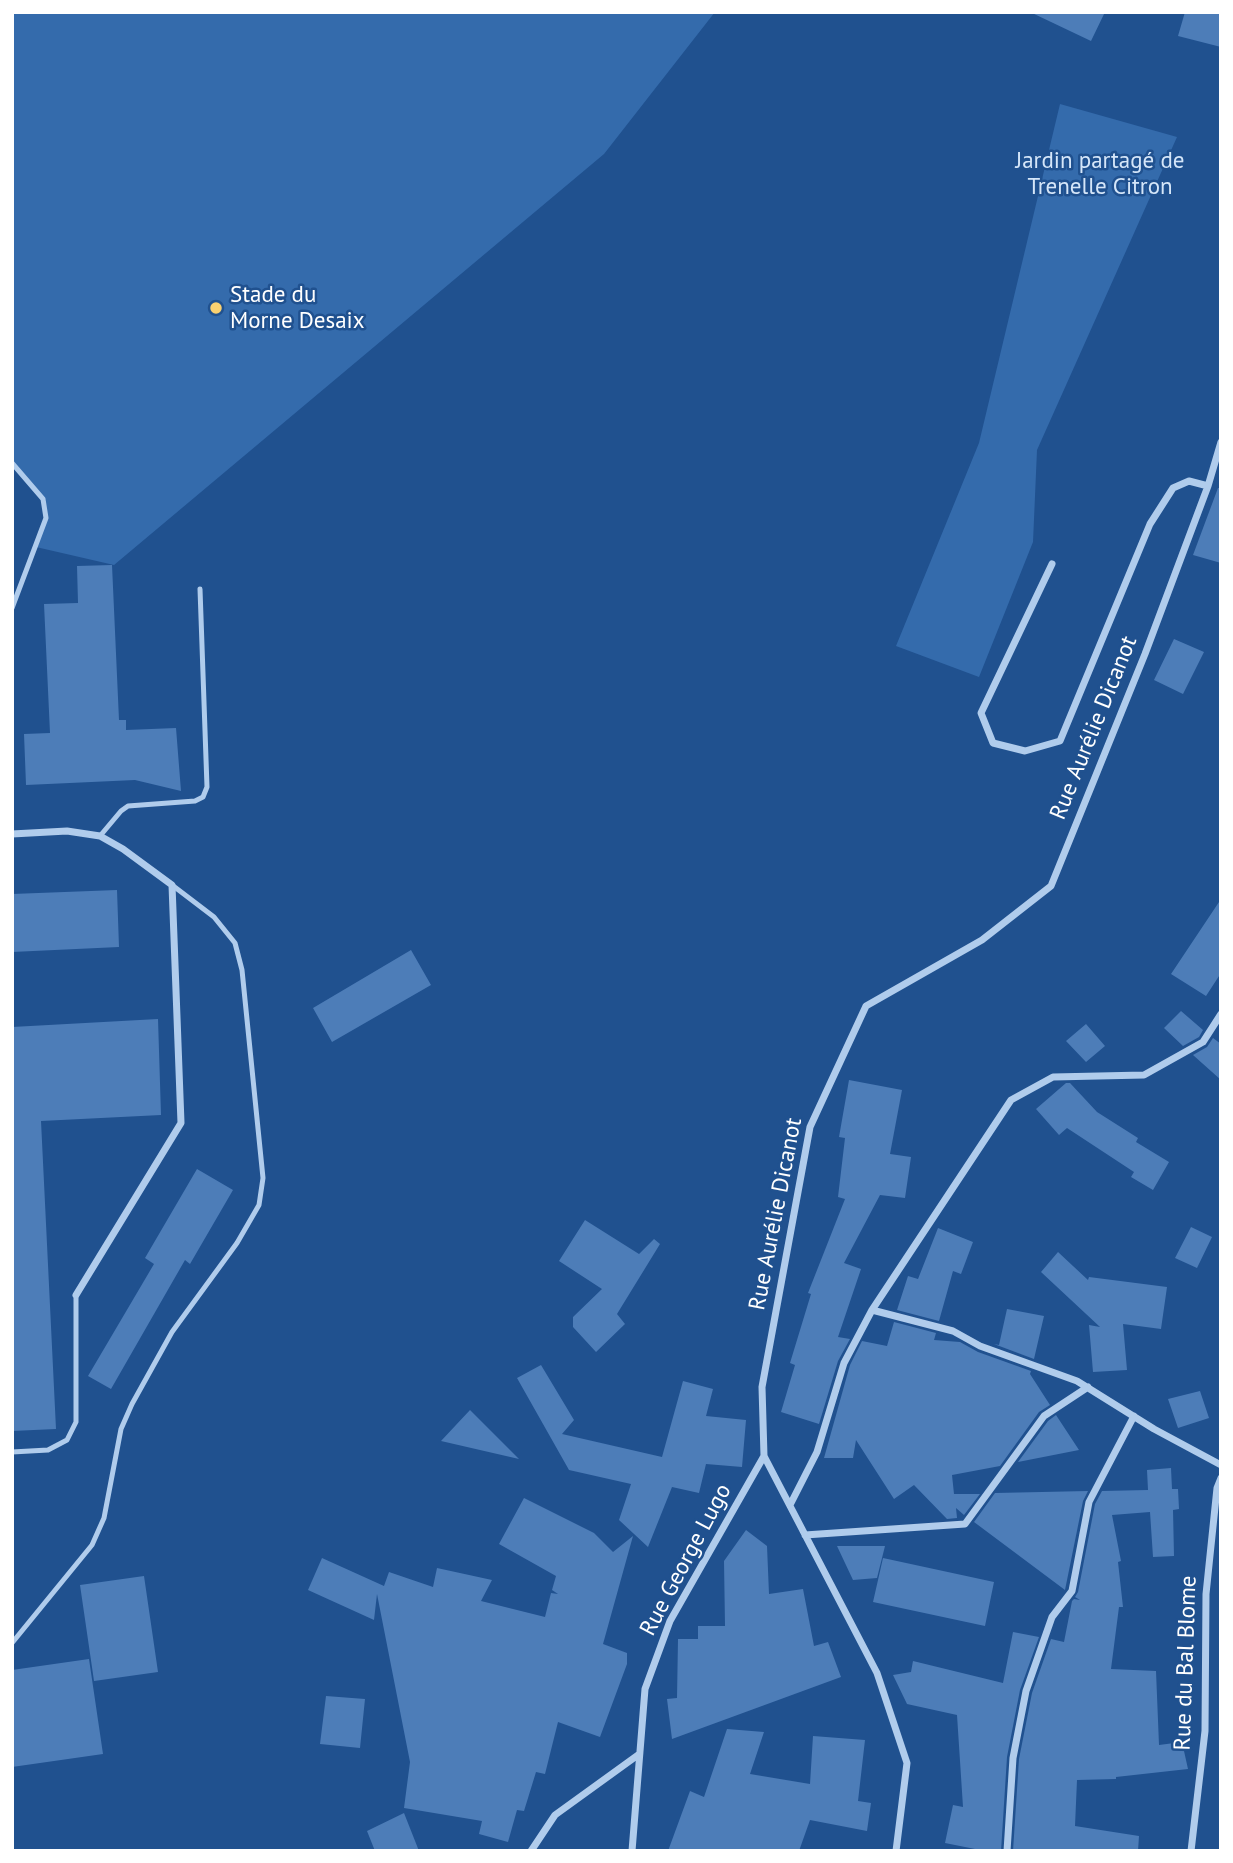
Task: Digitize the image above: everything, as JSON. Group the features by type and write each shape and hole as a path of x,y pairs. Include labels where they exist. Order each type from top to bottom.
{"street":[{"name":"Rue Aurélie Dicanot","path":"897,1851 907,1763 877,1673 764,1456 762,1387 810,1127 866,1006 982,940 1051,886 1145,654 1208,486 1221,442"},
{"path":"1052,564 981,712 993,743 1025,751 1060,741 1150,524 1173,488 1189,481 1208,486"},
{"path":"12,834 67,831 100,836 123,849 172,885 181,1123 76,1295"},
{"path":"790,1505 817,1452 844,1363 872,1310 1011,1100 1053,1077 1144,1075 1203,1042 1221,1014"},
{"path":"872,1310 953,1331 979,1346 1077,1381 1221,1465"},
{"path":"805,1535 965,1524 1044,1416 1088,1387"},
{"path":"1007,1851 1013,1758 1026,1691 1052,1617 1072,1591 1089,1502 1134,1416"},
{"name":"Rue George Lugo","path":"632,1851 645,1689 670,1621 764,1456"},
{"name":"Rue du Bal Blome","path":"1191,1851 1205,1731 1206,1594 1217,1489 1221,1478"},
{"path":"531,1851 555,1815 638,1755"}],"lane":[{"path":"12,463 43,499 46,518 12,608"},
{"path":"100,836 128,806 194,801 203,797 207,787 200,589"},
{"path":"12,1643 92,1545 104,1518 121,1429 132,1405 172,1332 237,1243 258,1205 263,1178 243,970 234,943 214,917 172,885"},
{"path":"12,1452 48,1450 67,1440 76,1422 76,1295"}],"green space":[{"name":"Stade du Morne Desaix","path":"12,12 715,12 604,154 114,565 36,547 44,526 43,499 12,463"},
{"name":"Jardin partagé de Trenelle Citron","path":"1060,104 1177,137 1037,450 1033,542 979,677 896,646 979,443"}],"building":[{"path":"1030,12 1105,12 1091,41"},
{"path":"1185,12 1221,12 1221,47 1178,36"},
{"path":"1218,488 1221,488 1221,563 1193,555"},
{"path":"112,565 119,720 126,720 126,730 176,728 181,791 135,780 26,785 24,734 50,733 44,604 78,603 77,566"},
{"path":"1174,639 1204,652 1183,694 1154,680"},
{"path":"117,890 119,947 12,952 12,894"},
{"path":"1221,899 1221,973 1206,996 1171,974"},
{"path":"411,950 431,985 332,1042 313,1008"},
{"path":"1181,1011 1203,1030 1199,1037 1183,1046 1164,1028"},
{"path":"158,1019 161,1115 41,1121 56,1429 12,1431 12,1027"},
{"path":"1086,1024 1105,1046 1086,1062 1066,1041"},
{"path":"1213,1038 1221,1044 1221,1080 1193,1055 1207,1047"},
{"path":"849,1080 902,1090 890,1154 911,1157 905,1198 880,1195 844,1263 861,1269 838,1337 850,1339 838,1361 819,1424 781,1412 795,1365 790,1363 811,1294 808,1293 845,1199 838,1197 845,1138 839,1137"},
{"path":"1066,1083 1070,1083 1097,1112 1138,1138 1136,1142 1169,1162 1153,1190 1131,1177 1134,1172 1067,1128 1059,1135 1036,1109"},
{"path":"197,1169 233,1190 190,1264 185,1260 111,1389 88,1376 154,1264 145,1258"},
{"path":"585,1220 639,1254 654,1239 660,1244 617,1314 625,1324 596,1352 573,1327 573,1317 602,1289 559,1261"},
{"path":"1191,1227 1212,1237 1197,1268 1175,1258"},
{"path":"938,1228 973,1242 961,1274 953,1271 939,1321 897,1310 908,1276 918,1279"},
{"path":"1058,1252 1088,1280 1089,1277 1167,1287 1161,1329 1123,1324 1127,1370 1093,1372 1089,1325 1100,1327 1041,1272"},
{"path":"1007,1309 1044,1316 1034,1359 994,1344 999,1345"},
{"path":"894,1322 936,1333 934,1340 960,1342 978,1352 1031,1371 1030,1374 1050,1405 1039,1412 1000,1466 952,1475 954,1494 980,1494 964,1515 956,1508 957,1518 947,1519 914,1485 894,1499 856,1440 853,1458 824,1458 850,1365 862,1341 887,1346"},
{"path":"541,1365 574,1420 562,1434 662,1457 683,1381 713,1389 706,1416 746,1420 742,1467 706,1464 699,1493 672,1487 648,1547 619,1520 631,1484 569,1470 517,1378"},
{"path":"1200,1391 1209,1418 1178,1428 1168,1399"},
{"path":"470,1410 519,1459 441,1441"},
{"path":"1056,1415 1079,1450 1018,1462 1048,1421"},
{"path":"1171,1468 1172,1489 1178,1489 1179,1509 1173,1510 1174,1556 1153,1557 1150,1512 1112,1515 1121,1561 1118,1562 1123,1607 1119,1607 1111,1669 1156,1671 1159,1745 1182,1742 1188,1769 1116,1779 1077,1780 1075,1826 1139,1836 1138,1851 1013,1851 1019,1759 1032,1693 1051,1639 1064,1642 1072,1601 1080,1600 1075,1597 1095,1504 1102,1491 1148,1490 1147,1470"},
{"path":"1088,1491 1083,1501 1065,1590 974,1522 995,1493"},
{"path":"524,1498 594,1533 613,1552 633,1536 603,1644 627,1653 627,1664 600,1737 558,1722 545,1774 536,1772 524,1811 517,1810 508,1842 479,1834 482,1821 404,1808 410,1762 377,1594 374,1620 308,1590 322,1558 384,1586 389,1572 433,1587 437,1568 492,1580 481,1601 545,1617 551,1593 558,1594 552,1590 556,1576 499,1544"},
{"path":"746,1530 767,1546 769,1594 803,1589 814,1646 828,1642 841,1677 672,1739 667,1699 677,1698 678,1639 698,1639 698,1626 725,1626 724,1561"},
{"path":"837,1546 885,1546 877,1578 853,1580"},
{"path":"883,1558 994,1582 985,1626 873,1602"},
{"path":"144,1576 158,1672 94,1681 80,1585"},
{"path":"1013,1632 1039,1637 1020,1690 1007,1757 1001,1851 985,1851 945,1843 953,1805 963,1807 957,1715 907,1704 893,1675 911,1672 913,1661 1003,1683"},
{"path":"89,1659 103,1754 12,1767 12,1670"},
{"path":"326,1696 365,1699 360,1748 320,1744"},
{"path":"727,1729 764,1732 750,1774 810,1784 813,1736 865,1740 858,1801 871,1803 867,1831 810,1820 799,1851 668,1851 690,1791 704,1797"},
{"path":"404,1813 419,1851 375,1851 367,1831"}],"place":[{"name":"Stade du Morne Desaix","path":"216,308"}]}
